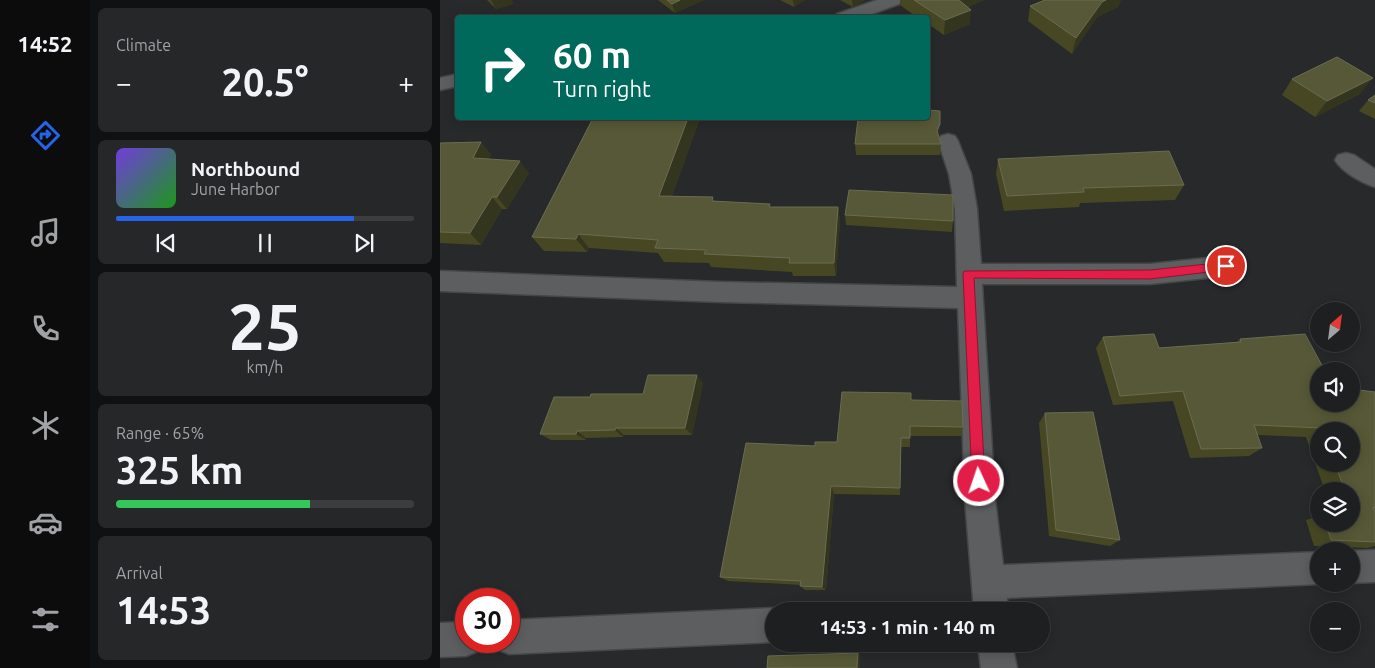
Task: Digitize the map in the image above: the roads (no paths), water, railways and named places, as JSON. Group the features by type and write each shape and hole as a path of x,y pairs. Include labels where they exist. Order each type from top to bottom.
{"street":[{"path":"851,15 892,0"},
{"path":"440,84 455,81"},
{"path":"948,141 960,174 966,208 968,286 980,499 989,596 1310,569"},
{"path":"1346,160 1375,179"},
{"path":"440,281 731,292 968,286 1150,274 1226,266"},
{"path":"1360,567 1375,566"},
{"path":"520,637 765,625"},
{"path":"440,640 455,639"},
{"path":"996,652 999,668"}]}
